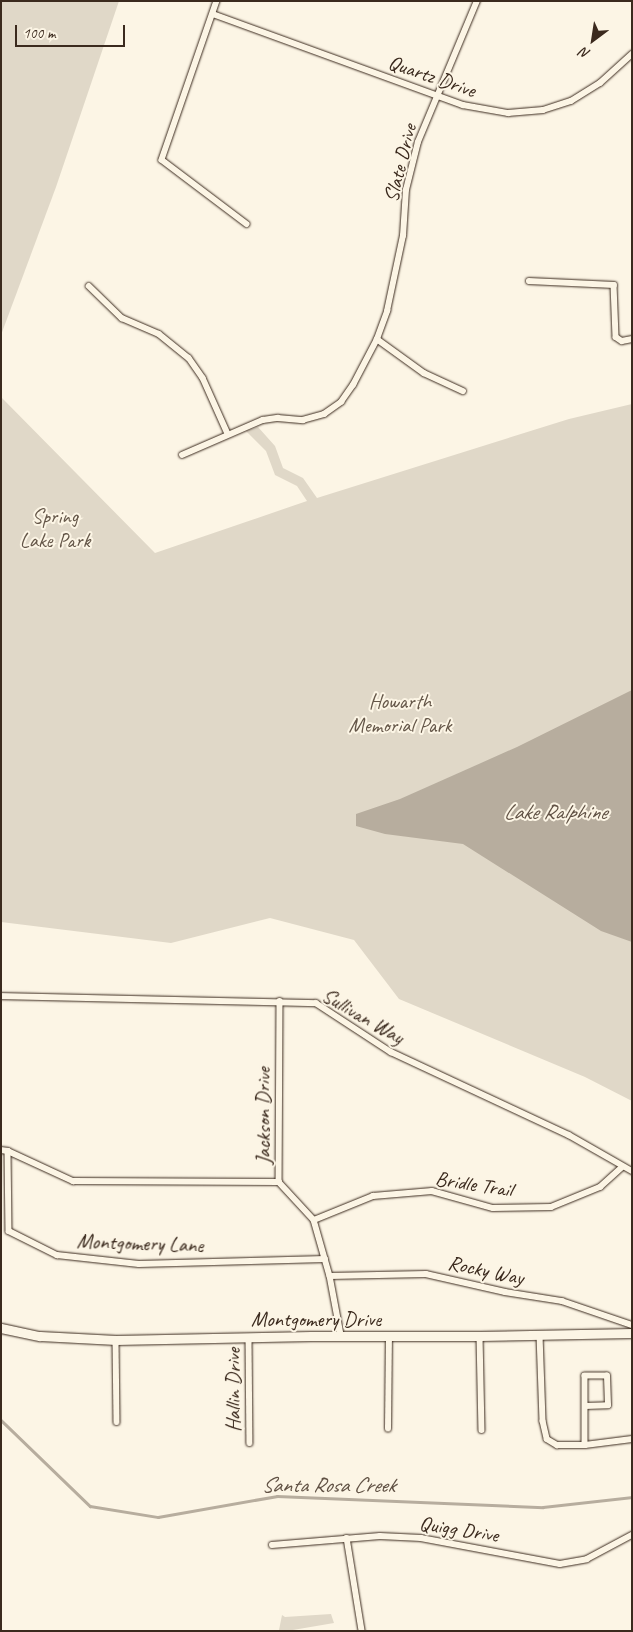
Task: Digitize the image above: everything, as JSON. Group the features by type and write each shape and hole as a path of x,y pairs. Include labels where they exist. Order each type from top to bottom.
{"street":[{"path":"217,1 162,160 247,224"},
{"name":"Slate Drive","path":"182,455 263,420 313,418 334,409 353,385 377,339 396,274 406,190 412,160 436,96 477,1"},
{"name":"Quartz Drive","path":"213,14 462,105 508,113 554,108 588,92 632,54"},
{"path":"528,281 614,285 616,337 622,341 632,339"},
{"path":"89,286 122,318 159,334 189,358 203,378 228,434"},
{"path":"377,339 424,373 463,391"},
{"name":"Sullivan Way","path":"1,996 316,1003 391,1052 569,1135 632,1171"},
{"name":"Jackson Drive","path":"280,1001 279,1182 314,1220 330,1276 342,1335"},
{"path":"1,1150 8,1151 72,1181 279,1182"},
{"name":"Montgomery Lane","path":"8,1151 9,1231 56,1255 139,1264 325,1259"},
{"name":"Bridle Trail","path":"314,1220 374,1196 432,1191 494,1208 551,1208 600,1187 622,1167"},
{"name":"Rocky Way","path":"330,1276 426,1274 506,1292 562,1301 632,1325"},
{"name":"Montgomery Drive","path":"1,1328 40,1336 116,1340 342,1335 480,1336 632,1333"},
{"path":"540,1335 544,1434 552,1443 585,1445 632,1439"},
{"path":"388,1429 389,1336"},
{"path":"480,1336 482,1430"},
{"name":"Hallin Drive","path":"249,1337 250,1443"},
{"path":"116,1340 117,1422"},
{"path":"585,1406 608,1405 607,1376 584,1376 585,1445"},
{"name":"Quigg Drive","path":"272,1545 380,1536 421,1538 560,1564 587,1559 632,1535"},
{"path":"347,1538 362,1631"}],"green space":[{"path":"1,1 119,1 56,187 1,335"},
{"name":"Howarth Memorial Park","path":"1,397 155,553 307,501 297,486 275,475 266,451 246,431 258,427 275,446 283,468 303,478 317,498 569,419 632,404 632,1101 585,1077 399,999 354,940 270,918 171,943 1,922"},
{"path":"331,1614 334,1623 287,1631 279,1630 282,1615 285,1617"}],"water":[{"name":"Lake Ralphine","path":"632,690 632,942 601,931 463,844 385,834 356,826 356,814 400,799 517,747"}],"waterway":[{"name":"Santa Rosa Creek","path":"1,1420 90,1506 158,1517 277,1496 543,1507 632,1497"}],"park label":[{"name":"Spring Lake Park","path":"55,528"}]}
